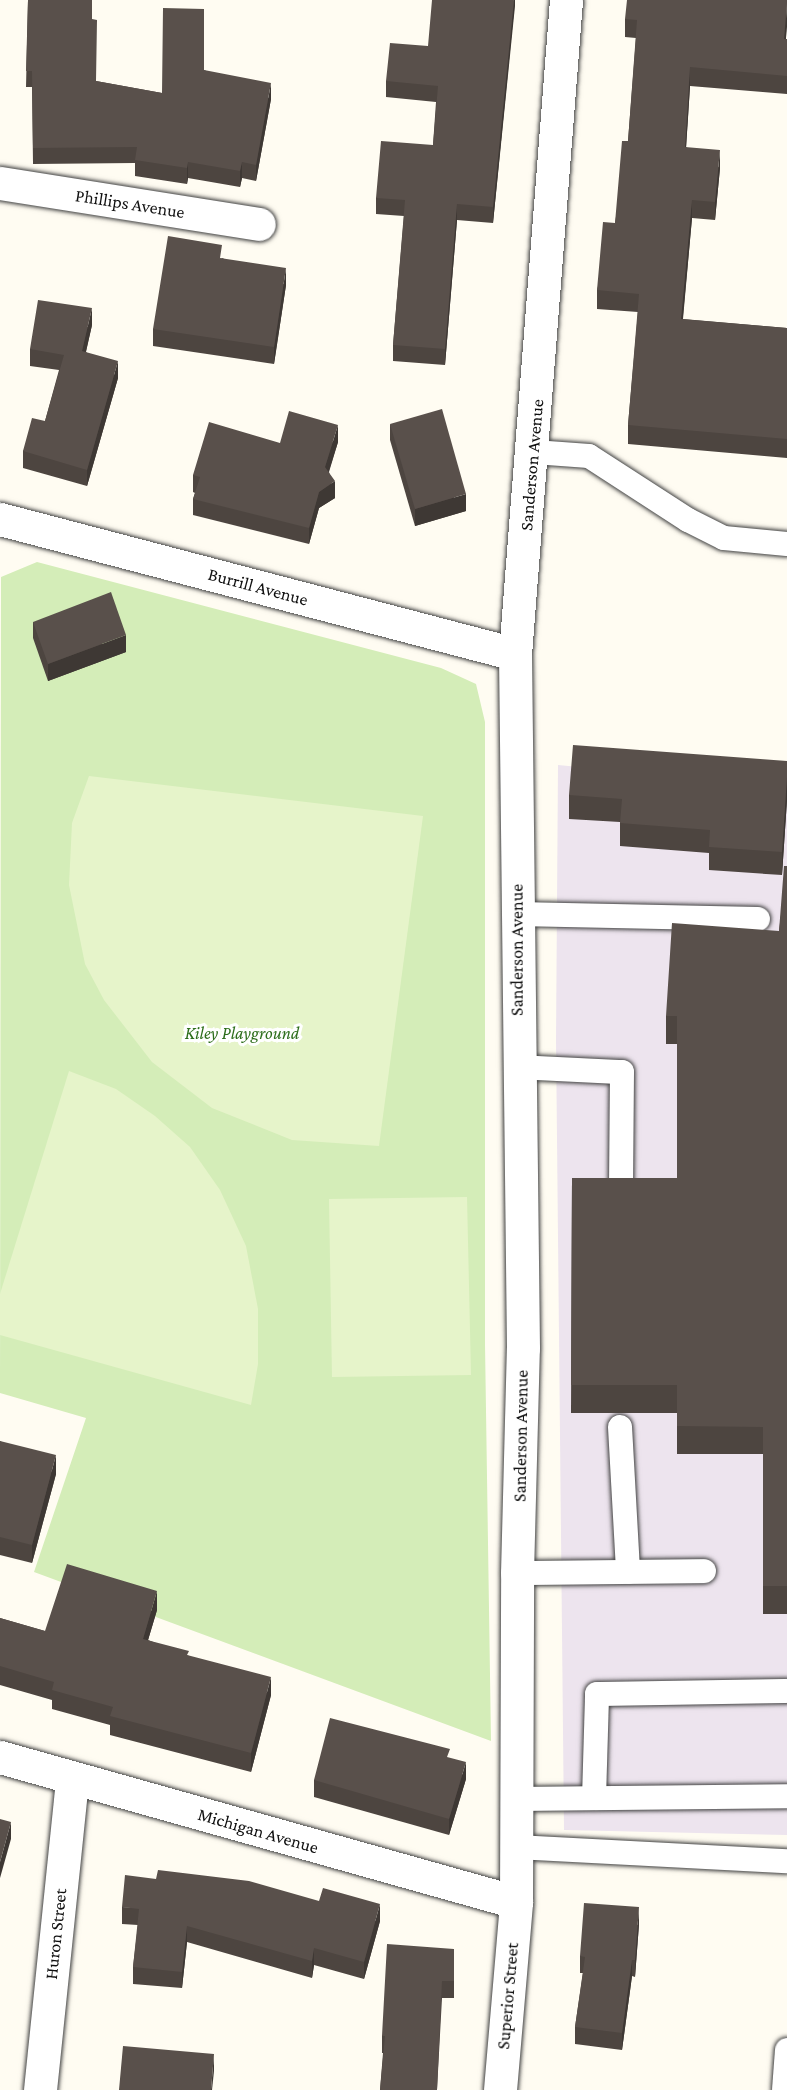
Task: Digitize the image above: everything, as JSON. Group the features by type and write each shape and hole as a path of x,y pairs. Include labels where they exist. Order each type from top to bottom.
{"street":[{"name":"Sanderson Avenue","path":"516,1902 517,1573 523,1348 515,654 534,453 566,0"},
{"name":"Phillips Avenue","path":"0,183 259,224"},
{"name":"Burrill Avenue","path":"0,519 515,654"},
{"name":"Michigan Avenue","path":"0,1757 516,1902"},
{"name":"Huron Street","path":"40,2090 72,1779"},
{"name":"Superior Street","path":"500,2090 516,1902"}],"lane":[{"path":"534,453 589,456 688,520 724,537 787,544"},
{"path":"517,914 758,919"},
{"path":"518,1067 621,1072 621,1191"},
{"path":"620,1427 628,1572"},
{"path":"517,1573 704,1571"},
{"path":"594,1798 597,1694 787,1691"},
{"path":"516,1799 787,1796"},
{"path":"516,1847 787,1861"},
{"path":"784,2090 787,2050"}],"shaded area":[{"path":"558,765 787,787 787,1835 564,1830 556,1040"}],"green space":[{"name":"Kiley Playground","path":"37,562 441,668 476,684 485,722 485,1344 491,1741 34,1572 86,1418 0,1393 1,577"},
{"path":"89,776 423,816 379,1146 292,1140 212,1108 152,1062 104,1000 85,964 69,885 72,823"},
{"path":"69,1071 116,1089 155,1116 190,1147 220,1190 246,1246 258,1309 258,1364 251,1405 0,1335 0,1294"},
{"path":"467,1197 471,1375 332,1377 329,1199"}],"building":[{"path":"28,0 92,0 92,19 97,20 96,81 162,93 163,8 204,9 204,70 271,83 256,165 242,162 240,171 188,162 187,168 135,160 137,147 33,148 32,71 26,71"},
{"path":"432,0 514,0 493,207 457,204 445,349 393,345 405,200 376,198 381,141 433,145 438,86 386,81 390,43 428,46"},
{"path":"627,0 787,0 784,39 787,39 787,76 690,67 685,147 720,150 715,202 692,200 681,319 787,328 787,439 628,425 639,294 597,290 603,222 615,223 622,141 628,141 637,20 625,19"},
{"path":"168,236 222,245 220,258 286,268 274,347 153,329"},
{"path":"38,300 92,308 82,351 118,361 87,470 23,451 32,418 45,421 64,355 30,349"},
{"path":"442,409 466,494 415,509 390,424"},
{"path":"289,411 338,425 325,467 335,481 319,492 309,528 193,499 200,477 193,475 209,422 280,443"},
{"path":"111,592 126,635 48,664 33,622"},
{"path":"573,745 787,761 782,852 709,847 710,830 620,823 622,799 569,795"},
{"path":"784,866 787,866 787,1586 763,1586 763,1427 677,1426 677,1385 571,1385 572,1178 677,1178 677,1016 666,1016 672,923 779,931"},
{"path":"0,1441 56,1455 32,1545 0,1537"},
{"path":"67,1564 157,1591 143,1639 189,1651 187,1655 271,1677 251,1753 110,1716 113,1707 52,1690 54,1682 0,1666 0,1618 45,1631"},
{"path":"330,1718 450,1749 447,1757 466,1762 449,1819 314,1780"},
{"path":"0,1819 11,1822 0,1862"},
{"path":"158,1870 249,1881 319,1901 323,1888 380,1904 364,1962 314,1948 312,1961 187,1926 182,1972 133,1967 139,1909 122,1907 125,1875 156,1879"},
{"path":"584,1903 639,1907 635,1960 632,1960 622,2033 575,2027 585,1957 580,1956"},
{"path":"387,1944 454,1949 454,1981 442,1981 437,2090 380,2090 385,2036 382,2036"},
{"path":"123,2046 214,2054 211,2090 119,2090"}]}
